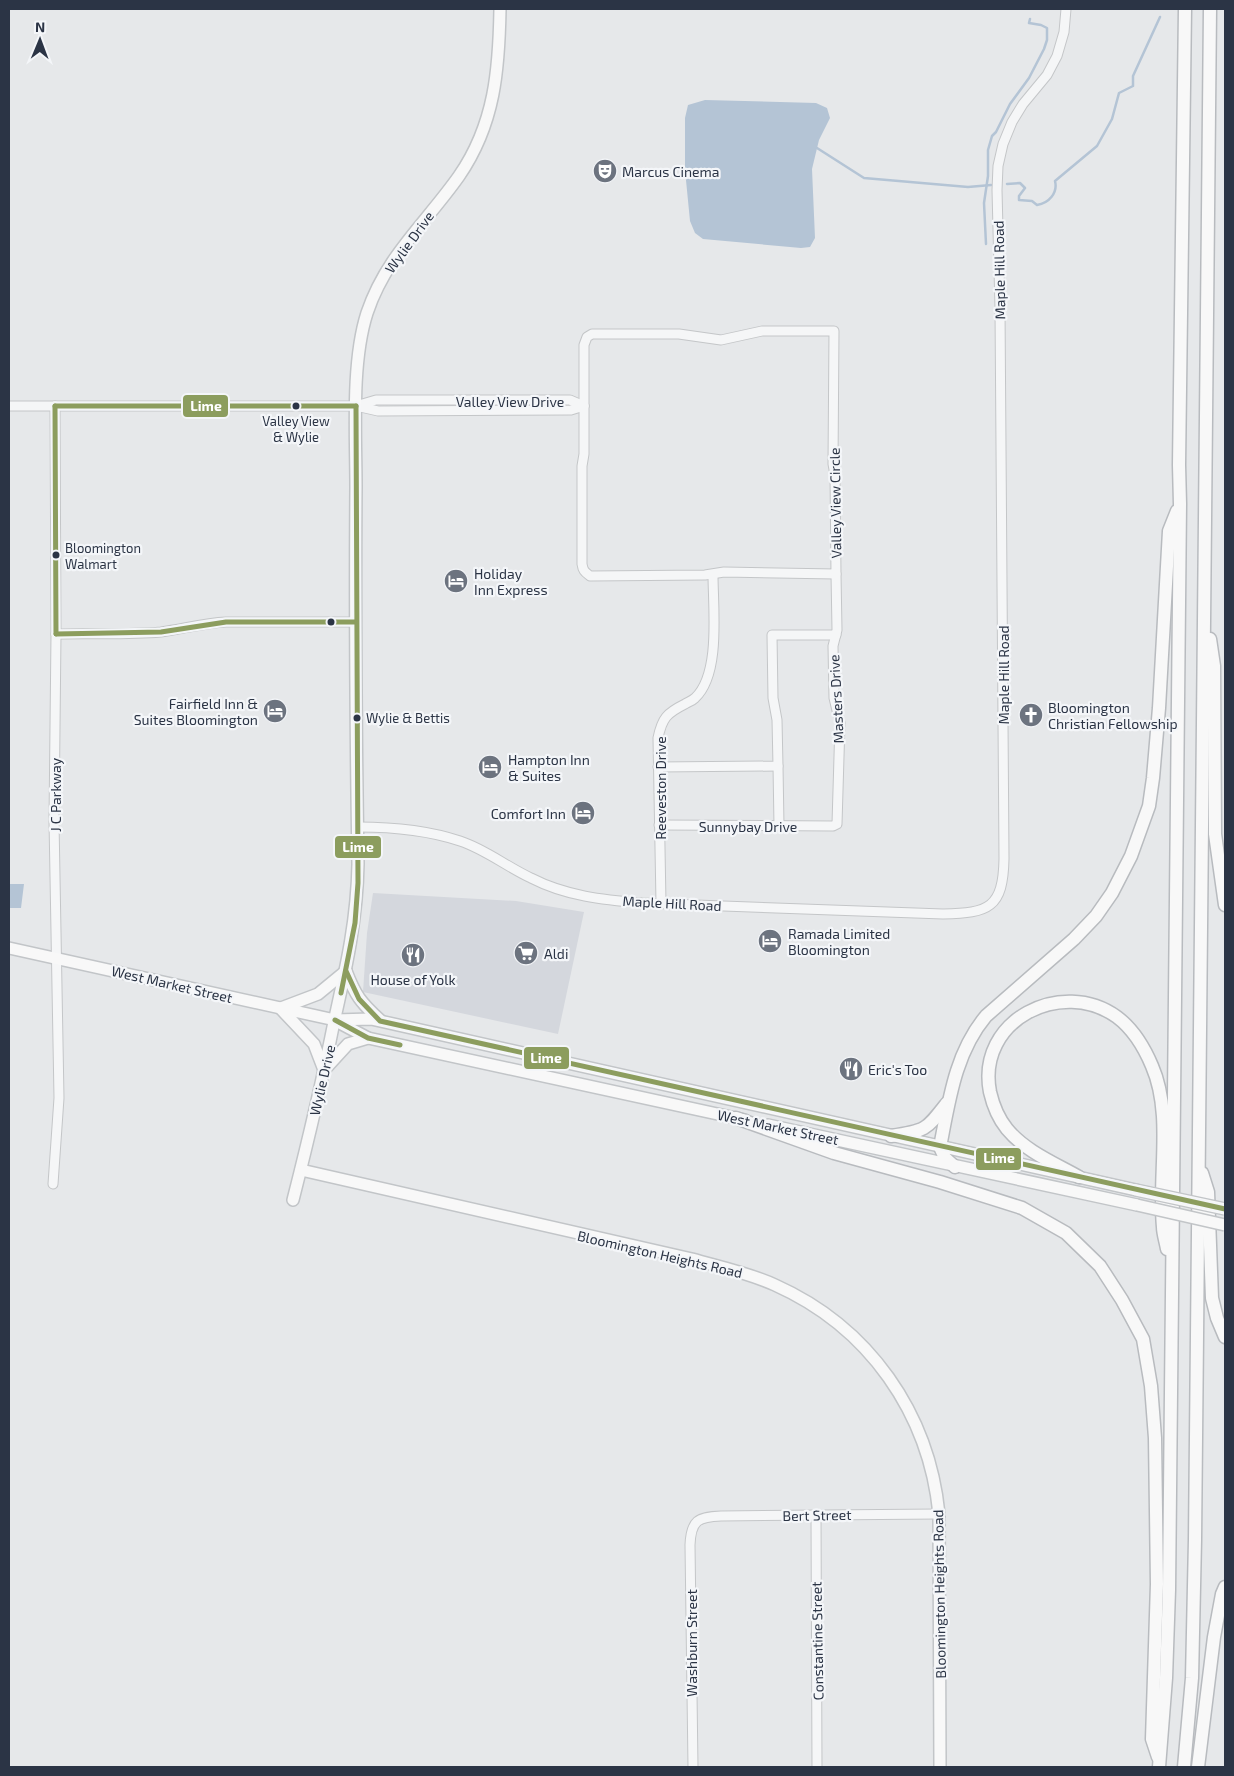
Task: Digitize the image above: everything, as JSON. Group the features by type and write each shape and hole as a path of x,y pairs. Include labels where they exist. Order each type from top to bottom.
{"highway":[{"path":"1159,1765 1166,1678 1169,1590 1185,9"},
{"path":"1184,1767 1193,1661 1210,9"},
{"path":"955,1166 945,1158 940,1147 958,1066 964,1050 978,1026 996,1006 1074,939 1096,916 1112,893 1131,856 1149,806 1159,708 1169,531 1180,504"},
{"path":"1204,602 1214,666 1215,834 1225,905"},
{"path":"1079,1177 1031,1150 1008,1130 997,1114 988,1083 993,1051 1005,1031 1017,1019 1043,1006 1072,1001 1090,1004 1117,1017 1137,1038 1158,1083 1162,1109 1163,1227 1172,1272"},
{"path":"892,1136 922,1130 931,1124 950,1099"},
{"path":"736,1118 834,1153 940,1182 1022,1208 1066,1233 1100,1266 1122,1300 1142,1339 1151,1386 1155,1438 1157,1584 1152,1739 1159,1765"},
{"path":"1198,1162 1208,1192 1212,1298 1217,1318 1225,1337"},
{"path":"1198,1767 1214,1636 1225,1587"}],"main road":[{"name":"Wylie Drive","path":"293,1200 346,972 355,923 357,899 356,406 360,344 367,313 379,286 398,252 459,176 469,159 488,113 495,89 498,69 500,9"},
{"name":"West Market Street","path":"9,948 335,1020 371,1019 1225,1209"},
{"path":"368,1038 348,1044 324,1070 314,1044 281,1008 318,994 346,972 357,998 380,1021"},
{"name":"West Market Street","path":"335,1020 368,1038 1225,1225"},
{"name":"Bloomington Heights Road","path":"301,1170 692,1259 749,1275 788,1291 832,1318 848,1332 873,1357 895,1385 919,1431 937,1496 939,1514 940,1767"}],"street":[{"name":"Maple Hill Road","path":"358,827 403,828 462,841 545,885 596,899 661,903 965,913 987,907 996,898 1004,878 998,166 1003,144 1012,122 1023,104 1039,87 1053,65 1061,44 1066,9"},
{"name":"Valley View Circle","path":"834,331 833,464 836,476 836,574 724,572 713,574 590,576 583,570 582,466 584,454 584,406 584,345 587,336 592,334 679,334 721,340 762,332 834,331"},
{"name":"Valley View Drive","path":"9,406 356,406 378,411 571,410 584,406"},
{"name":"J C Parkway","path":"53,1184 59,1098 54,811 56,634 55,406"},
{"name":"Reeveston Drive","path":"661,903 658,738 661,725 669,712 695,698 706,682 713,657 713,574"},
{"name":"Masters Drive","path":"836,574 836,636 833,646 834,698 840,723 837,824"},
{"path":"56,634 142,633 226,622 356,622"},
{"path":"779,826 777,720 773,698 772,635 836,636"},
{"path":"658,766 778,766"},
{"name":"Sunnybay Drive","path":"659,826 833,826 837,824"},
{"name":"Bert Street","path":"697,1521 705,1517 721,1516 939,1514"},
{"name":"Constantine Street","path":"816,1516 817,1767"},
{"name":"Washburn Street","path":"693,1767 690,1544 693,1526 697,1521"}],"shaded area":[{"path":"373,893 516,901 584,912 558,1034 363,992 367,933"}],"water":[{"path":"705,100 816,103 827,108 830,118 819,140 812,169 815,238 810,247 801,248 703,239 695,233 690,221 685,170 685,118 688,105"},
{"path":"9,884 24,884 21,908 9,908"}],"waterway":[{"path":"1007,184 1020,183 1025,188 1019,196 1019,200 1032,201 1037,205 1052,197 1056,185 1055,181 1097,146 1112,119 1119,93 1133,86 1133,76 1160,17"},
{"path":"986,244 984,203 988,176 988,150 992,136 996,132 1010,104 1029,78 1047,40 1047,28 1029,23 1030,19"},
{"path":"817,148 864,178 968,187 991,185"}],"transit line":[{"name":"Lime","path":"55,406 356,406"},
{"name":"Lime","path":"55,406 56,634"},
{"name":"Lime","path":"341,993 355,923 358,883 356,406"},
{"name":"Lime","path":"56,634 161,632 226,622 356,622"},
{"name":"Lime","path":"346,971 359,999 380,1021 1225,1209"},
{"name":"Lime","path":"335,1020 368,1038 400,1045"}],"place":[{"name":"Marcus Cinema","path":"605,171"},
{"name":"Valley View & Wylie","path":"296,406"},
{"name":"Bloomington Walmart","path":"56,555"},
{"name":"Holiday Inn Express","path":"456,581"},
{"name":"Fairfield Inn & Suites Bloomington","path":"275,711"},
{"name":"Bloomington Christian Fellowship","path":"1031,715"},
{"name":"Wylie & Bettis","path":"357,718"},
{"name":"Hampton Inn & Suites","path":"490,767"},
{"name":"Comfort Inn","path":"583,813"},
{"name":"Ramada Limited Bloomington","path":"770,941"},
{"name":"Aldi","path":"526,953"},
{"name":"House of Yolk","path":"413,955"},
{"name":"Eric's Too","path":"851,1069"}]}
